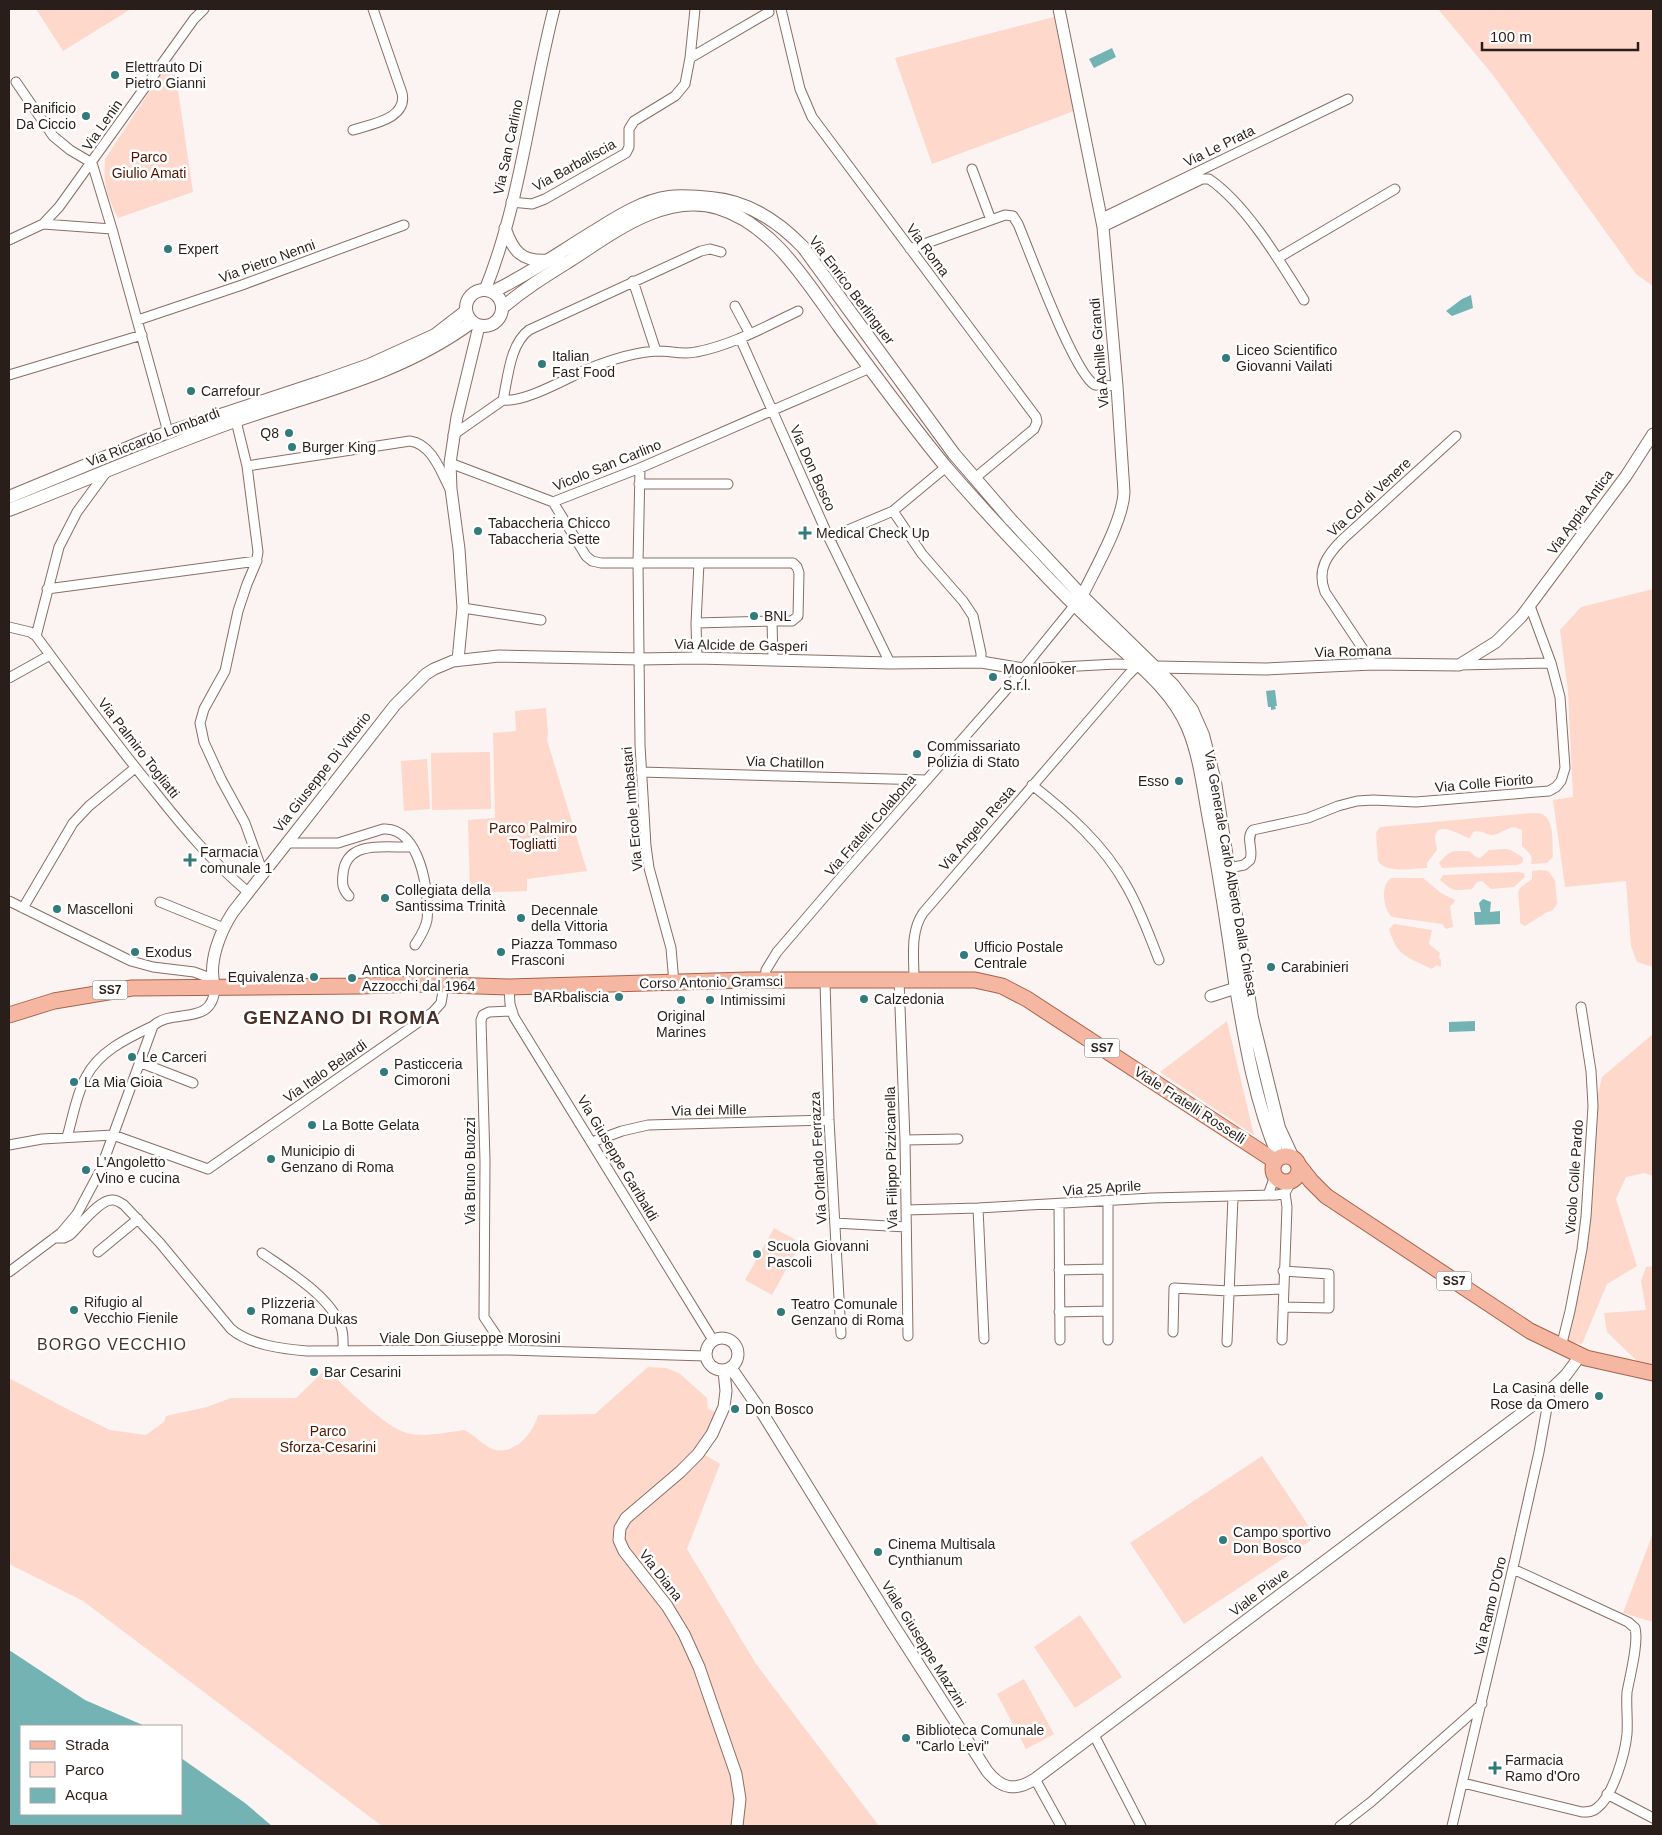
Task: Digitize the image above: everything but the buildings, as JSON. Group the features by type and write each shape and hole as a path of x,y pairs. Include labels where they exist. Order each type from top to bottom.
{"main road":[{"name":"Via Enrico Berlinguer","path":"489,291 514,282 623,214 662,199 689,196 719,199 739,204 761,213 788,232 810,256 948,446 1078,601"},
{"path":"502,308 530,285 630,223 649,215 673,208 696,205 721,209 744,220 771,240 804,279 946,467 1078,601"},
{"path":"489,291 499,298 502,308 495,323 490,326 472,320 468,301 475,293 489,291"},
{"name":"Via Riccardo Lombardi","path":"9,510 109,469 236,421 376,375 420,354 472,320"},
{"name":"Via Riccardo Lombardi","path":"9,497 168,432 321,382 377,361 472,320"},
{"name":"Via Generale Carlo Alberto Dalla Chiesa","path":"1078,601 1173,702 1186,723 1193,743 1218,871 1248,1060 1270,1137 1284,1163"},
{"name":"Via Generale Carlo Alberto Dalla Chiesa","path":"1078,601 1155,667 1184,698 1195,717 1202,735 1215,782 1252,1018 1279,1128 1284,1163"},
{"name":"Corso Antonio Gramsci","path":"508,987 765,980 906,980"},
{"name":"Viale Fratelli Rosselli","path":"906,980 975,980 994,983 1010,989 1038,1005 1258,1149 1284,1163 1311,1181 1326,1196 1530,1331 1583,1357"},
{"name":"SS7","path":"9,1015 54,1001 112,990 214,983 508,987"},
{"path":"1258,1149 1270,1137"},
{"name":"Viale Fratelli Rosselli","path":"1284,1163 1281,1181 1288,1186 1326,1196"},
{"name":"SS7","path":"1583,1357 1653,1373"}],"street":[{"name":"Via Lenin","path":"9,240 43,224 60,207 194,19 204,9"},
{"path":"353,130 392,116 399,111 403,102 402,93 373,9"},
{"name":"Via San Carlino","path":"489,291 512,202 554,9"},
{"name":"Via Barbaliscia","path":"512,202 527,204 545,199 624,155 629,146 629,132 634,120 669,100 685,84 690,58 695,9"},
{"name":"Via Roma","path":"781,9 799,86 809,112 1037,419 1037,424 1032,431 975,478"},
{"name":"Via Achille Grandi","path":"1024,669 1078,601 1116,524 1123,502 1124,487 1103,222 1059,9"},
{"path":"690,58 769,12"},
{"path":"16,82 53,136 70,150 92,163 138,320 168,432"},
{"name":"Via Le Prata","path":"1103,222 1348,99"},
{"path":"972,169 991,220"},
{"name":"Via Le Prata","path":"1103,222 1207,178 1214,182 1235,203 1278,258 1304,300"},
{"path":"1278,258 1394,188"},
{"path":"910,249 1009,215 1016,220 1054,311 1085,378 1097,386 1117,386"},
{"path":"43,224 112,229"},
{"name":"Via Pietro Nenni","path":"138,320 242,285 404,225"},
{"path":"505,228 513,248 518,253 530,259 548,260"},
{"path":"453,435 503,400 515,347 525,332 704,250 713,249 721,252"},
{"path":"633,281 656,351"},
{"path":"735,306 750,334"},
{"path":"503,400 521,399 612,360 656,351 678,354 695,353 750,334 798,311"},
{"path":"458,660 463,608 459,549 450,490 450,463 472,320"},
{"path":"9,375 142,335"},
{"name":"Via Don Bosco","path":"740,338 829,538 890,663"},
{"name":"Vicolo San Carlino","path":"450,463 553,502 640,468 870,368"},
{"path":"236,421 247,466 258,542 257,561 242,595 225,672 204,709 200,724 201,733 207,748 221,780 245,823 263,873"},
{"name":"Via Appia Antica","path":"1530,606 1626,476 1653,434"},
{"name":"Via Col di Venere","path":"1373,664 1326,592 1322,578 1323,564 1343,538 1456,436"},
{"path":"247,466 410,441 419,443 427,449 450,490"},
{"path":"829,538 893,511 946,467"},
{"name":"Via Ercole Imbastari","path":"640,468 638,563 641,772 648,860 671,948 674,983"},
{"path":"9,627 30,632 36,636 57,554 69,526 109,469"},
{"path":"639,484 728,484"},
{"path":"553,502 585,554 592,561 601,563 788,562 795,565 798,569 798,616 792,621 696,623"},
{"path":"893,511 922,554 963,601 973,616 981,653 981,662"},
{"path":"47,589 257,561"},
{"path":"697,658 696,623 699,563"},
{"path":"1459,665 1551,663 1530,606"},
{"path":"1459,665 1496,642 1518,621 1530,606"},
{"path":"463,608 541,620"},
{"path":"772,621 773,660"},
{"name":"Via Palmiro Togliatti","path":"36,636 135,768 201,848 248,892"},
{"path":"9,678 50,655"},
{"name":"Via Alcide de Gasperi","path":"458,660 507,656 890,663 981,662 1024,669"},
{"name":"Via Giuseppe Di Vittorio","path":"214,983 216,953 224,928 248,892 403,696 430,671 458,660"},
{"name":"Via Colle Fiorito","path":"1229,868 1244,865 1250,860 1252,854 1249,836 1253,830 1308,818 1353,801 1429,801 1549,791 1554,789 1561,781 1565,768 1560,697 1551,663"},
{"path":"1024,669 1116,664 1155,667"},
{"name":"Via Romana","path":"1155,667 1266,669 1373,664 1459,665"},
{"name":"Via Angelo Resta","path":"906,980 914,932 920,916 1138,665"},
{"name":"Via Fratelli Colabona","path":"765,980 766,970 777,952 1024,669"},
{"path":"23,908 77,818 135,768"},
{"name":"Via Chatillon","path":"641,772 927,780"},
{"path":"1032,785 1075,822 1110,861 1135,902 1159,960"},
{"path":"286,843 338,843 369,832 388,828 398,832 411,847 422,869 426,886 427,922 424,931 415,944"},
{"path":"349,896 342,886 345,862 352,853 365,848 411,847"},
{"path":"9,901 130,961 153,967 194,972 214,983 214,997 209,1007 201,1012 164,1019 120,1043 93,1066 83,1084 67,1137"},
{"path":"160,902 224,928"},
{"name":"Via Orlando Ferrazza","path":"825,980 829,1120 841,1334"},
{"name":"Via Filippo Pizzicanella","path":"906,980 905,1140 908,1336"},
{"name":"Via Italo Belardi","path":"113,1135 208,1168 432,1012 441,1003 444,985"},
{"name":"Via Giuseppe Garibaldi","path":"508,987 512,1011 713,1340"},
{"path":"1211,996 1236,988"},
{"name":"Vicolo Colle Pardo","path":"1560,1347 1570,1312 1586,1217 1593,1106 1591,1071 1581,1007"},
{"name":"Via Bruno Buozzi","path":"506,1350 484,1317 485,1161 481,1018 487,1013 512,1011"},
{"path":"11,1268 54,1238 68,1226 77,1214 100,1171 153,1026"},
{"path":"140,1062 193,1083"},
{"name":"Via dei Mille","path":"592,1142 622,1130 648,1125 829,1120"},
{"path":"9,1145 32,1140 113,1135"},
{"path":"905,1140 958,1138"},
{"path":"1268,1195 1284,1163"},
{"path":"1282,1340 1282,1290 1288,1186"},
{"name":"Via 25 Aprile","path":"906,1210 1277,1195 1288,1186"},
{"path":"1227,1342 1233,1197"},
{"path":"54,1238 64,1238 72,1233 106,1201 113,1200 121,1203 138,1219 98,1252"},
{"path":"1108,1201 1108,1340"},
{"path":"1059,1204 1060,1340"},
{"path":"978,1208 984,1339"},
{"name":"Viale Don Giuseppe Morosini","path":"138,1219 236,1333 286,1349 308,1351 506,1350 705,1356"},
{"path":"835,1223 906,1227"},
{"path":"262,1253 290,1273 328,1306 341,1327 344,1351"},
{"path":"1059,1270 1108,1269"},
{"path":"1283,1307 1328,1308 1329,1274 1284,1271"},
{"path":"1173,1332 1174,1288 1229,1291 1282,1290"},
{"path":"1059,1312 1108,1311"},
{"path":"725,1338 735,1344 738,1356 735,1364 727,1369 715,1369 710,1366 705,1356 707,1347 713,1340 725,1338"},
{"name":"Viale Piave","path":"1018,1786 1035,1779 1550,1391 1583,1357"},
{"name":"Viale Giuseppe Mazzini","path":"727,1369 761,1410 892,1623 987,1772 997,1782 1007,1786 1018,1786"},
{"name":"Via Diana","path":"727,1369 724,1407 712,1434 698,1454 680,1472 626,1518 620,1528 619,1540 624,1551 667,1606 684,1634 699,1667 736,1774 740,1799 737,1826"},
{"name":"Via Ramo D'Oro","path":"1452,1826 1513,1569 1539,1452 1550,1391"},
{"path":"1463,1783 1582,1812 1592,1811 1597,1808 1607,1794 1618,1772 1626,1737 1627,1698 1636,1638 1635,1628 1628,1622 1513,1569"},
{"path":"1340,1826 1482,1704"},
{"path":"1094,1735 1141,1826"},
{"path":"1035,1779 1061,1826"},
{"path":"1607,1794 1653,1818"}],"green space":[{"path":"36,9 131,9 63,51"},
{"path":"1438,9 1653,9 1653,286 1636,274 1493,75"},
{"path":"1054,17 1074,111 932,164 895,58"},
{"name":"Parco Giulio Amati","path":"173,56 193,192 118,218 107,190 105,159"},
{"path":"1653,589 1653,967 1637,962 1631,946 1626,881 1565,887 1553,800 1573,797 1568,691 1560,630 1581,607"},
{"name":"Parco Palmiro Togliatti","path":"546,708 547,740 587,871 527,879 527,891 470,893 468,820 495,818 493,733 516,731 515,711"},
{"path":"490,752 491,809 432,810 431,753"},
{"path":"427,759 430,809 404,811 401,761"},
{"path":"1531,813 1542,814 1549,821 1551,827 1553,856 1547,863 1531,864 1531,856 1522,846 1522,830 1514,827 1494,835 1479,831 1473,832 1470,838 1454,831 1439,830 1435,838 1437,850 1427,863 1427,868 1393,869 1387,868 1378,861 1376,833 1380,827"},
{"path":"1506,849 1522,857 1522,863 1517,865 1442,868 1439,863 1449,853 1454,851 1469,851 1480,858 1489,850"},
{"path":"1532,871 1548,871 1555,880 1557,904 1552,911 1547,912 1525,926 1520,923 1519,890 1532,879"},
{"path":"1524,873 1525,877 1514,887 1491,889 1482,881 1477,882 1472,889 1457,890 1451,889 1440,880 1443,875"},
{"path":"1391,878 1423,878 1441,893 1455,900 1450,906 1453,927 1446,929 1442,924 1392,917 1386,908 1384,897 1385,886"},
{"path":"1394,924 1432,930 1429,944 1440,953 1441,967 1436,965 1432,969 1400,951 1389,929"},
{"path":"1227,1021 1254,1135 1160,1072"},
{"path":"1653,1034 1653,1176 1644,1173 1626,1177 1616,1199 1637,1266 1607,1284 1582,1344 1566,1342 1582,1280 1592,1204 1598,1094 1602,1077"},
{"path":"774,1228 801,1243 772,1295 745,1280"},
{"path":"1653,1266 1653,1366 1637,1361 1607,1332 1604,1313 1646,1310 1641,1281 1646,1267"},
{"name":"Parco Sforza-Cesarini","path":"648,1367 666,1368 679,1373 707,1398 708,1409 716,1412 712,1424 696,1449 720,1464 687,1549 756,1664 879,1826 382,1826 83,1601 9,1564 9,1378 110,1430 146,1435 164,1422 166,1416 207,1407 231,1398 296,1398 326,1369 376,1415 398,1429 407,1433 421,1435 464,1430 490,1448 506,1450 514,1447 527,1436 532,1430 538,1415 595,1414"},
{"name":"Campo sportivo Don Bosco","path":"1262,1456 1316,1537 1184,1624 1130,1543"},
{"path":"1653,1533 1653,1622 1623,1613"},
{"path":"1080,1615 1122,1677 1075,1708 1034,1647"},
{"path":"1024,1679 1054,1734 1026,1749 997,1694"}],"water":[{"path":"1112,48 1116,57 1094,68 1089,59"},
{"path":"1471,295 1473,308 1452,316 1446,311 1462,299"},
{"path":"1275,690 1277,706 1275,706 1276,709 1271,710 1271,707 1268,707 1266,691"},
{"path":"1483,899 1491,902 1490,912 1500,911 1500,924 1475,925 1474,912 1481,912 1479,903"},
{"path":"1475,1021 1475,1031 1449,1032 1449,1022"},
{"path":"9,1650 85,1700 143,1725 20,1725 20,1815 182,1815 182,1759 245,1803 272,1826 9,1826"}],"place":[{"name":"Elettrauto Di Pietro Gianni","path":"115,75"},
{"name":"Panificio Da Ciccio","path":"86,116"},
{"name":"Expert","path":"168,249"},
{"name":"Liceo Scientifico Giovanni Vailati","path":"1226,358"},
{"name":"Italian Fast Food","path":"542,364"},
{"name":"Carrefour","path":"191,391"},
{"name":"Q8","path":"289,433"},
{"name":"Burger King","path":"292,447"},
{"name":"Tabaccheria Chicco Tabaccheria Sette","path":"478,531"},
{"name":"Medical Check Up","path":"805,533"},
{"name":"BNL","path":"754,616"},
{"name":"Moonlooker S.r.l.","path":"993,677"},
{"name":"Commissariato Polizia di Stato","path":"917,754"},
{"name":"Esso","path":"1179,781"},
{"name":"Farmacia comunale 1","path":"190,860"},
{"name":"Collegiata della Santissima Trinità","path":"385,898"},
{"name":"Mascelloni","path":"57,909"},
{"name":"Decennale della Vittoria","path":"521,918"},
{"name":"Exodus","path":"135,952"},
{"name":"Piazza Tommaso Frasconi","path":"501,952"},
{"name":"Ufficio Postale Centrale","path":"964,955"},
{"name":"Carabinieri","path":"1271,967"},
{"name":"Equivalenza","path":"314,977"},
{"name":"Antica Norcineria Azzocchi dal 1964","path":"352,978"},
{"name":"BARbaliscia","path":"619,997"},
{"name":"Calzedonia","path":"864,999"},
{"name":"Original Marines","path":"681,1000"},
{"name":"Intimissimi","path":"710,1000"},
{"name":"Le Carceri","path":"132,1057"},
{"name":"Pasticceria Cimoroni","path":"384,1072"},
{"name":"La Mia Gioia","path":"74,1082"},
{"name":"La Botte Gelata","path":"312,1125"},
{"name":"Municipio di Genzano di Roma","path":"271,1159"},
{"name":"L'Angoletto Vino e cucina","path":"86,1170"},
{"name":"Scuola Giovanni Pascoli","path":"757,1254"},
{"name":"Rifugio al Vecchio Fienile","path":"74,1310"},
{"name":"PIizzeria Romana Dukas","path":"251,1311"},
{"name":"Teatro Comunale Genzano di Roma","path":"781,1312"},
{"name":"Bar Cesarini","path":"314,1372"},
{"name":"La Casina delle Rose da Omero","path":"1599,1396"},
{"name":"Don Bosco","path":"735,1409"},
{"name":"Campo sportivo Don Bosco","path":"1223,1540"},
{"name":"Cinema Multisala Cynthianum","path":"878,1552"},
{"name":"Biblioteca Comunale \"Carlo Levi\"","path":"906,1738"},
{"name":"Farmacia Ramo d'Oro","path":"1495,1768"}],"district":[{"name":"GENZANO DI ROMA","path":"342,1017"},
{"name":"BORGO VECCHIO","path":"112,1344"}]}
